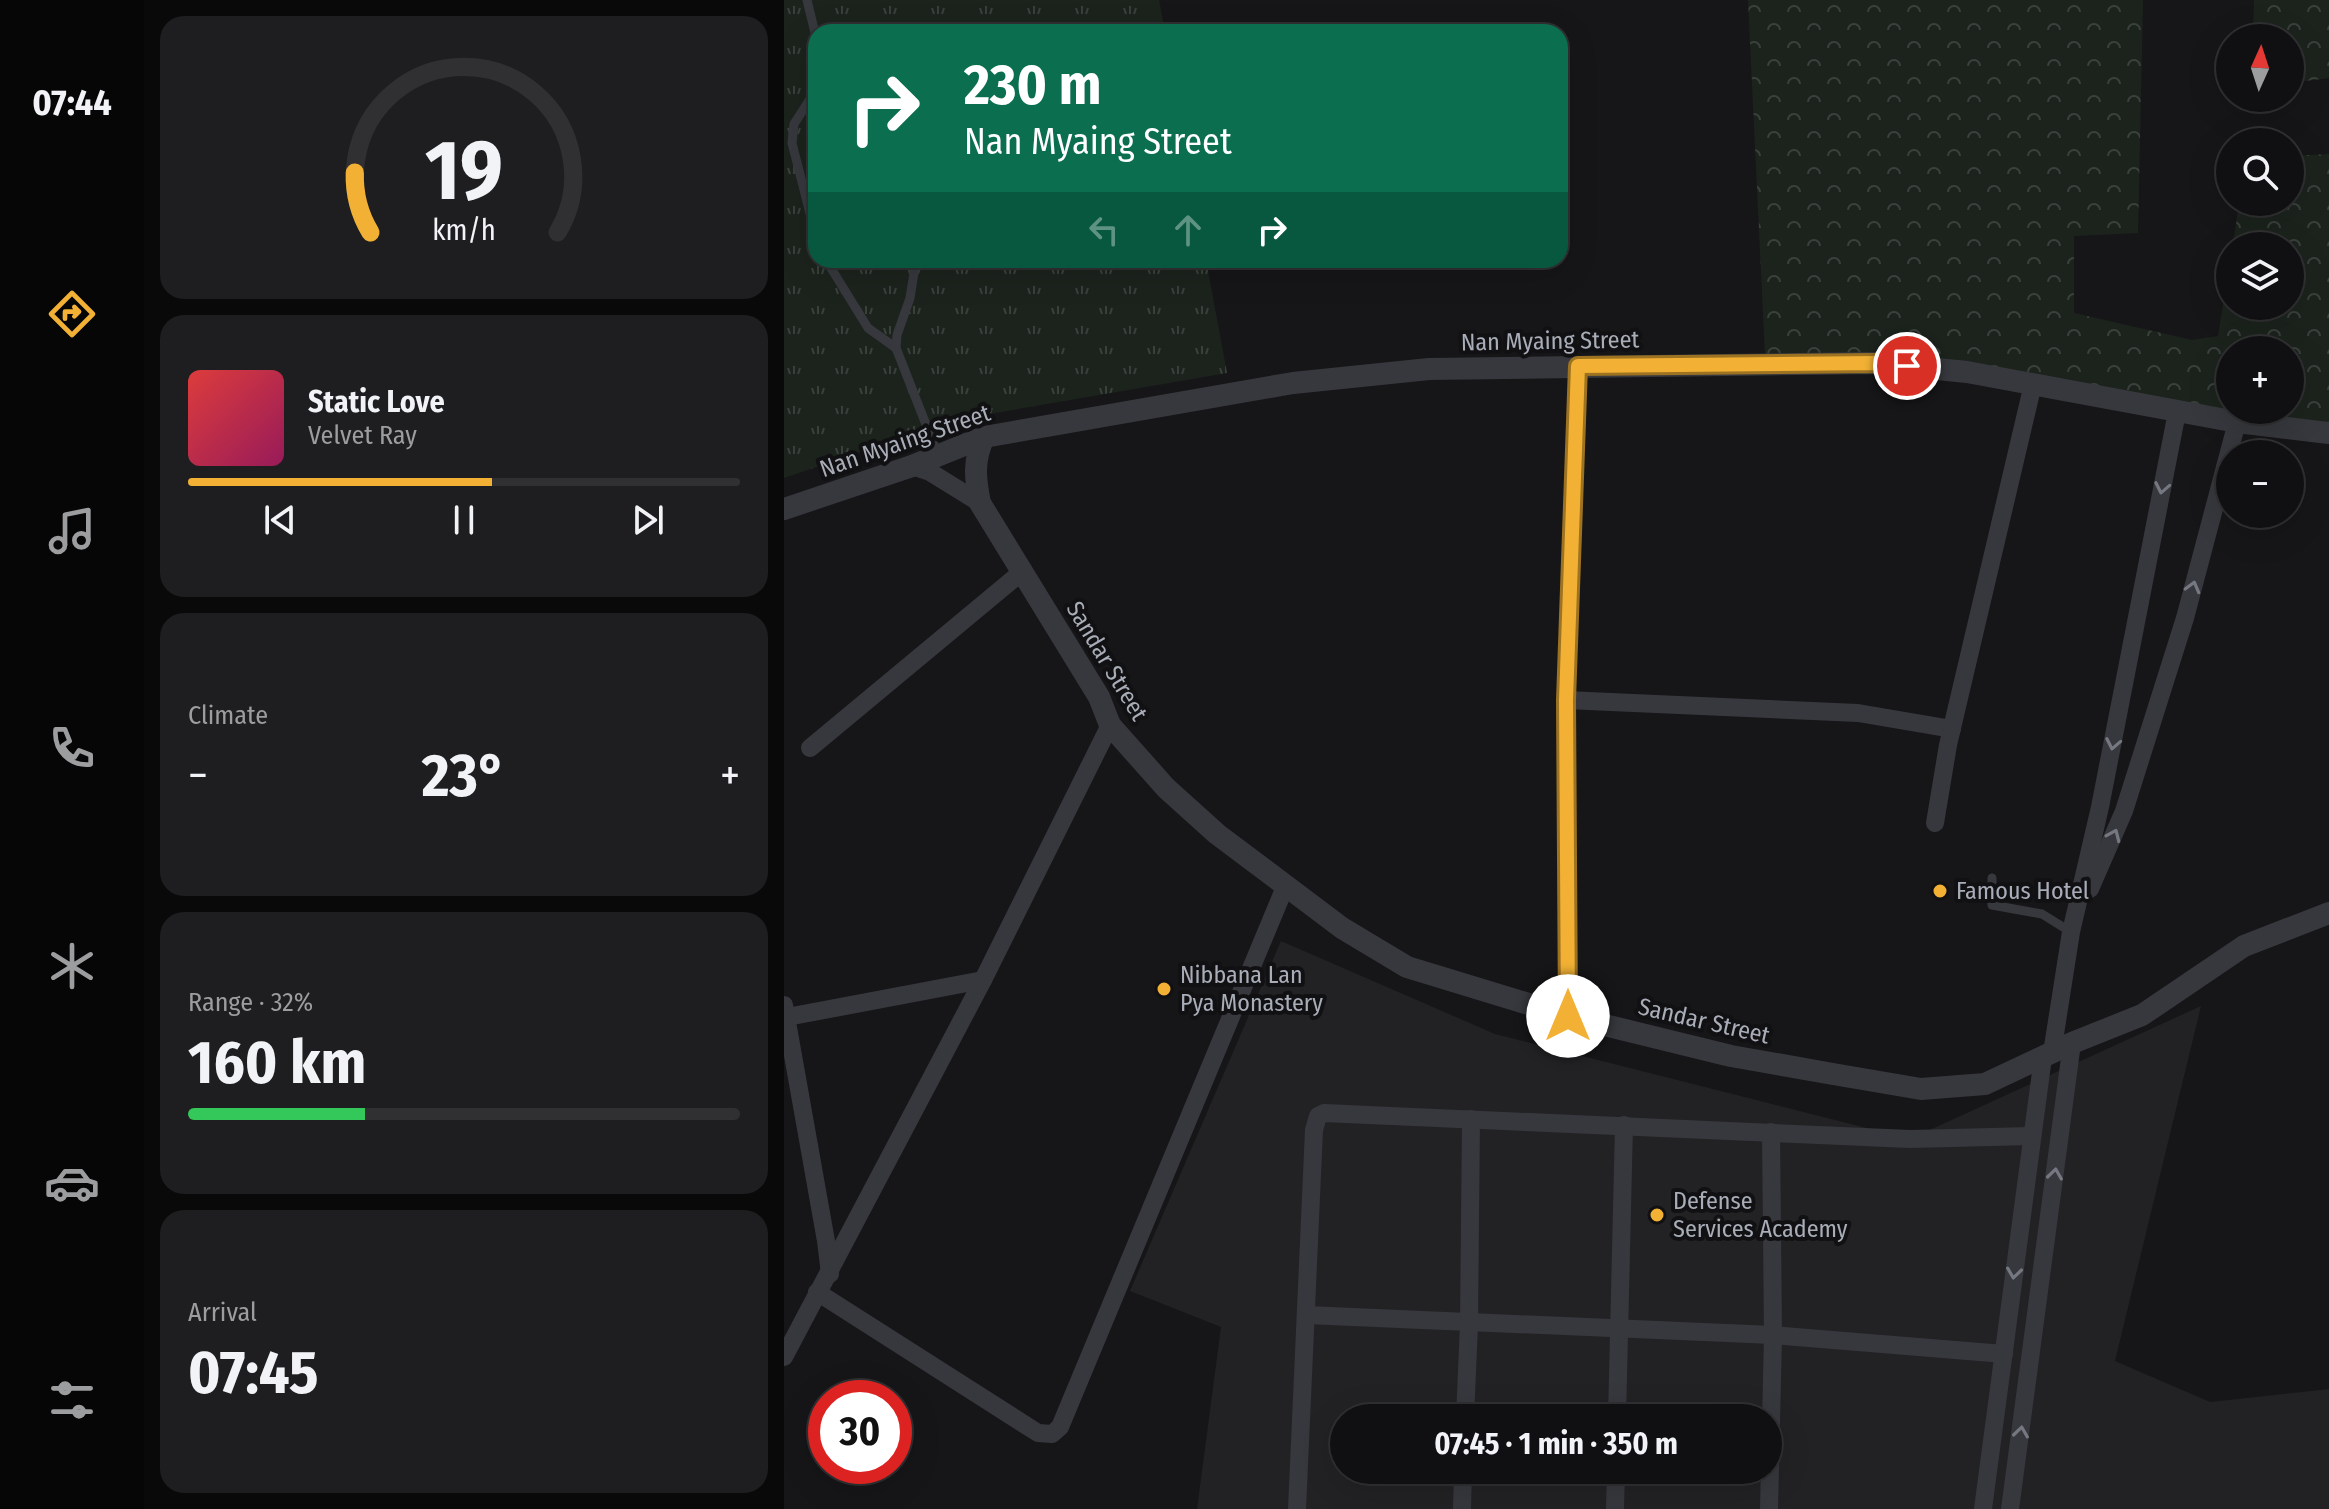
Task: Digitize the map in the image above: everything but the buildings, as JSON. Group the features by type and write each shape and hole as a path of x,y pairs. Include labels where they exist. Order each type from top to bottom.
{"street":[{"name":"Nan Myaing Street","path":"784,509 912,466 984,437 1293,383 1429,369 1877,363 1967,372 2216,418"},
{"path":"1568,1016 1566,700 1578,366"},
{"path":"1935,823 1952,729 2033,384"},
{"path":"2010,1509 2056,1051 2071,932 2100,807 2177,412"},
{"path":"2071,932 2124,811 2185,618 2236,424"},
{"name":"Nan Myaing Street","path":"2254,424 2329,433"},
{"name":"Sandar Street","path":"984,437 976,454 974,475 980,503 1099,697 1110,725 1166,788 1217,834 1342,928 1407,967 1568,1016 1731,1056 1921,1089 1985,1084 2142,1015 2244,946 2329,913"},
{"path":"912,466 930,472 980,503"},
{"path":"810,748 1023,571"},
{"path":"1566,700 1858,713 1952,729"},
{"path":"784,1357 817,1292 830,1275 983,980 1110,725"},
{"path":"817,1292 1038,1433 1052,1434 1060,1427 1285,887"},
{"path":"830,1275 785,1011 983,980"},
{"path":"1983,1509 2032,1136 2056,1051"},
{"path":"1297,1509 1314,1130 1318,1116 1324,1113 1910,1139 2032,1136"},
{"path":"1466,1404 1471,1119"},
{"path":"1617,1404 1624,1125"},
{"path":"1769,1509 1773,1335 1771,1132"},
{"path":"1307,1315 1773,1335 2004,1354"},
{"path":"1462,1509 1463,1484"},
{"path":"1615,1509 1616,1484"}],"lane":[{"path":"807,0 813,24"},
{"path":"808,102 794,124 792,143 808,206"},
{"path":"831,268 868,328 896,348"},
{"path":"915,268 896,348 938,455"},
{"path":"1992,878 1992,905 2042,914 2071,932"}],"shaded area":[{"name":"Defense Services Academy","path":"1281,941 1495,1034 1910,1139 2201,1006 2115,1361 2210,1402 2329,1389 2329,1509 1197,1509 1221,1327 1130,1291"}],"green space":[{"path":"784,0 1159,0 1164,24 808,24 808,268 1207,268 1227,373 989,414 921,431 784,478"},
{"path":"1748,0 2143,0 2138,233 2074,236 2074,313 2192,340 2216,336 2216,413 1765,354"},
{"path":"2254,0 2329,0 2329,78 2304,81 2304,24 2253,24"},
{"path":"2329,154 2329,428 2299,424 2304,424 2304,336 2218,336 2221,320 2304,320 2304,232 2235,232 2237,216 2304,216 2304,155"}],"place":[{"name":"Famous Hotel","path":"1940,891"},
{"name":"Nibbana Lan Pya Monastery","path":"1164,989"},
{"name":"Defense Services Academy","path":"1657,1215"}],"route":[{"path":"1568,1016 1566,700 1578,366 1877,363 1907,366"}]}
